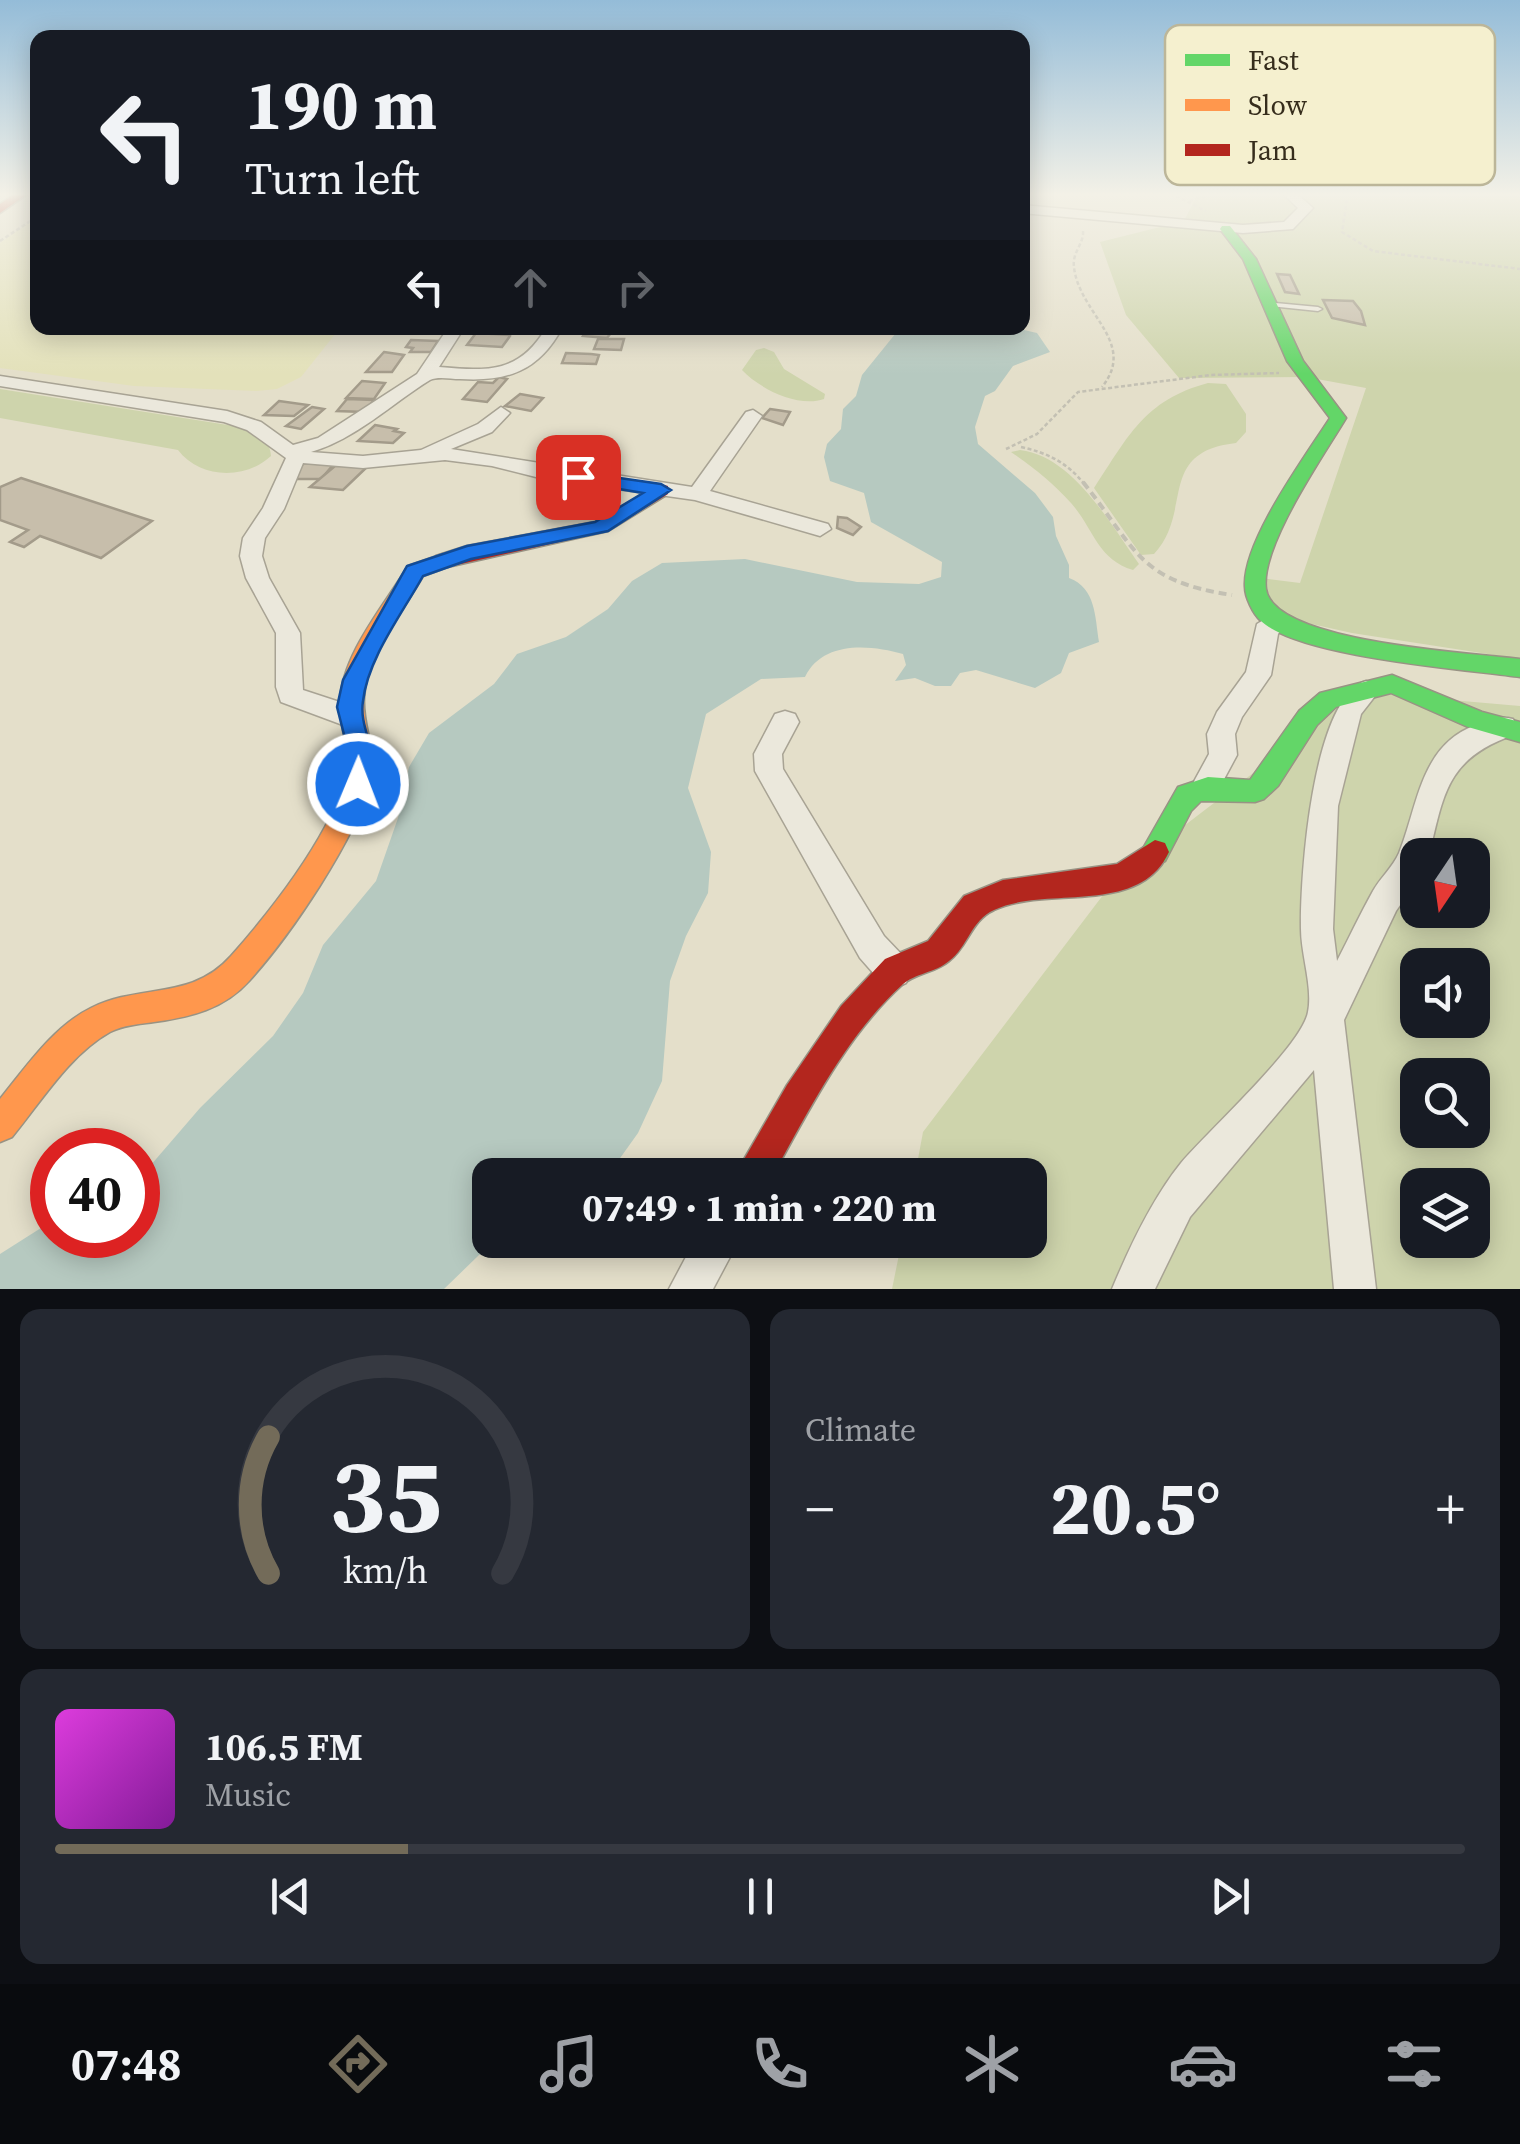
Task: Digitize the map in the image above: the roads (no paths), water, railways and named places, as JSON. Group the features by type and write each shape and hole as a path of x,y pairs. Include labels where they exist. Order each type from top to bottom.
{"street":[{"path":"1249,253 1284,342 1303,373 1335,408 1338,418 1261,552 1254,576 1256,598 1267,614 1278,620 1374,652 1399,650 1520,668"},
{"path":"345,706 302,702 290,695 284,620 251,567 252,543 276,502 293,454 326,442 428,372 452,335"},
{"path":"428,372 493,374 517,370 536,358 550,335"},
{"path":"0,380 227,417 254,426 293,454 363,462 445,454 492,460 540,472 697,494 820,530"},
{"path":"415,456 485,428 501,413"},
{"path":"697,494 754,416"},
{"path":"0,1125 68,1047 100,1019 200,998 224,985 239,968 311,871 358,784 362,754 358,732 345,706 366,656 415,571 467,553 601,527 661,490"},
{"path":"1205,786 1223,755 1221,734 1230,712 1258,675 1266,630 1278,620"},
{"path":"1355,1289 1317,929 1324,806 1349,710 1394,677 1374,652"},
{"path":"763,1158 828,1053 894,970 940,950 962,914 985,899 1013,891 1133,875 1151,864 1174,807 1193,790 1205,786 1255,791 1308,718 1328,700 1379,688 1512,730"},
{"path":"785,722 768,754 769,771 864,934 894,970"},
{"path":"1133,1289 1176,1203 1288,1076 1327,1018 1384,900 1412,861 1427,803 1445,763 1472,738 1512,730"},
{"path":"690,1289 708,1258"}],"lane":[{"path":"1269,304 1318,309"}]}
